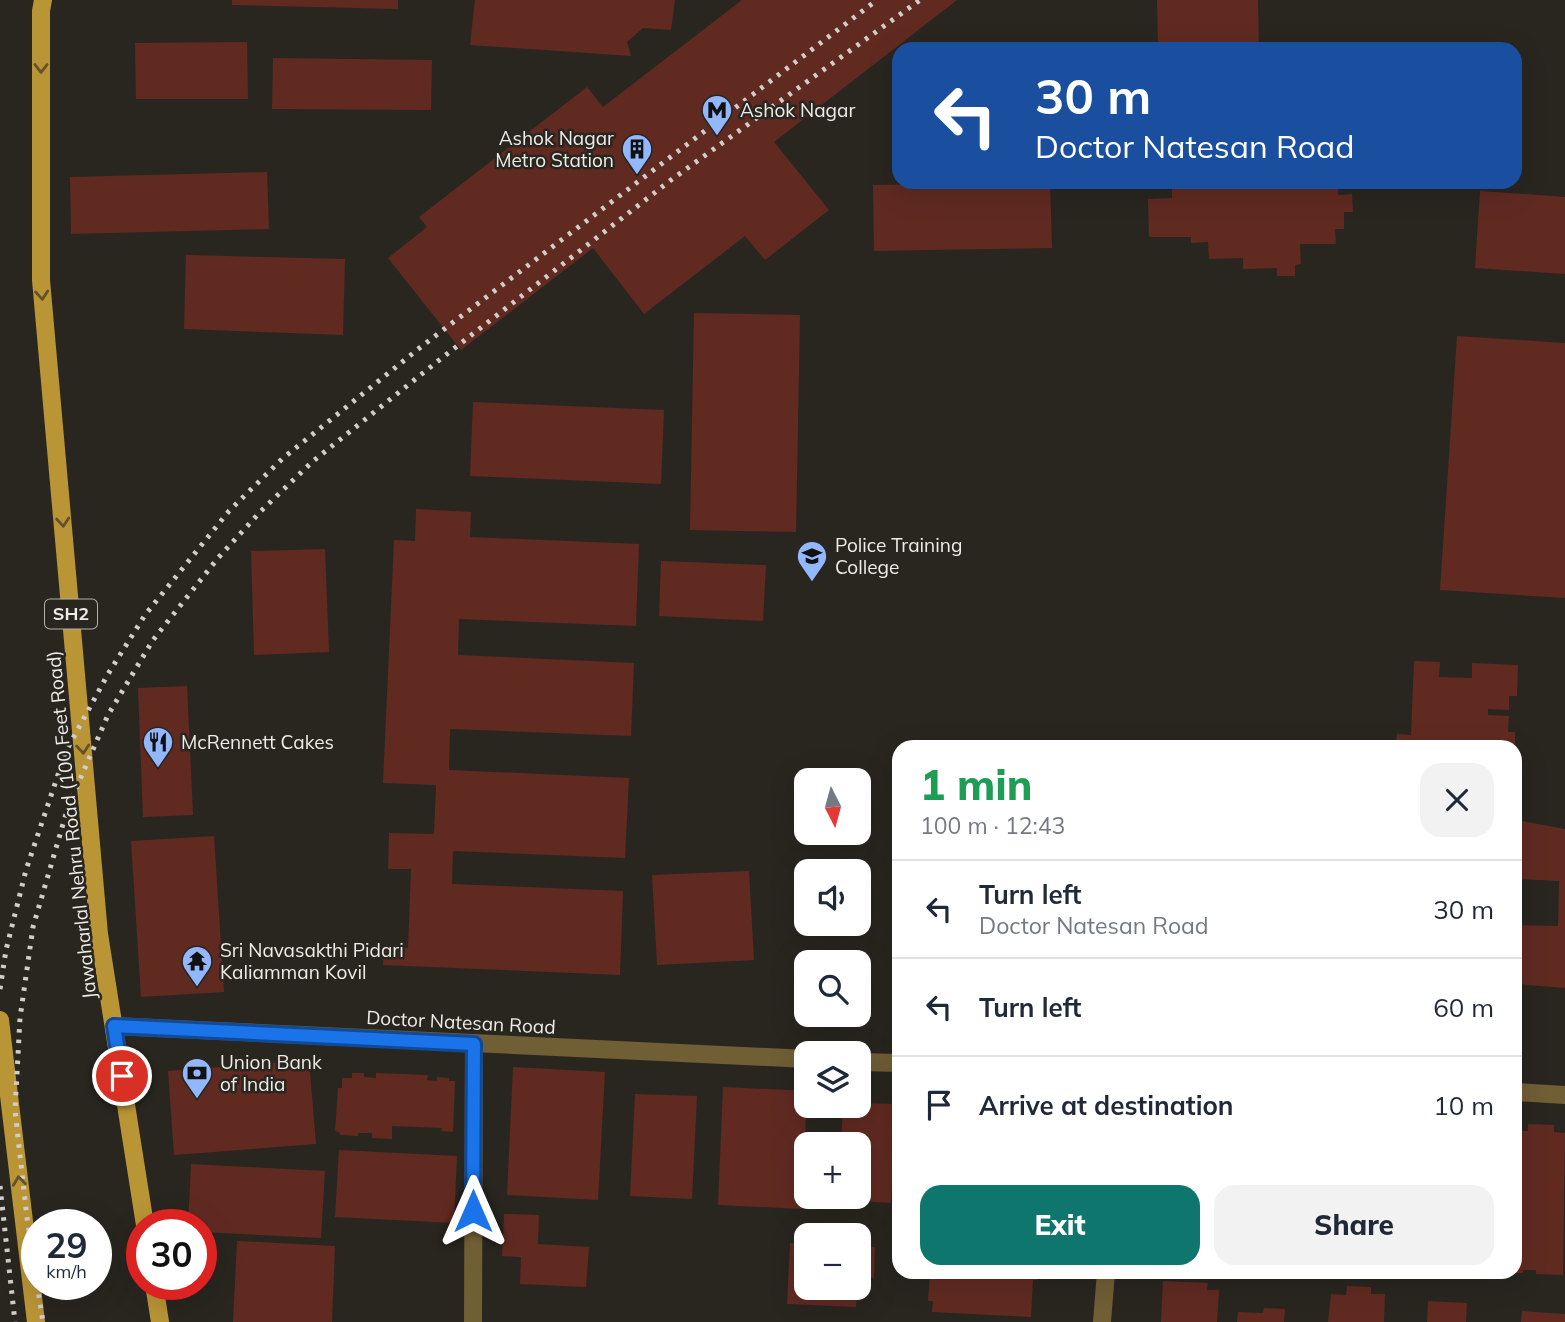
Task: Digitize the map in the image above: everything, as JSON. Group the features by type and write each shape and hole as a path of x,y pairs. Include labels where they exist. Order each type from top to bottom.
{"main road":[{"name":"Jawaharlal Nehru Road (100 Feet Road)","path":"43,0 41,280 99,934 143,1209"},
{"path":"0,1020 36,1322"},
{"path":"157,1300 160,1322"}],"street":[{"name":"Doctor Natesan Road","path":"114,1026 794,1058"},
{"path":"473,1322 474,1044"},
{"path":"871,1062 892,1063"},
{"path":"1522,1092 1565,1095"},
{"path":"1102,1322 1105,1279"}],"building":[{"path":"232,0 398,0 398,9 232,5"},
{"path":"475,0 675,0 671,30 643,28 627,42 631,56 470,45"},
{"name":"Ashok Nagar Metro Station","path":"742,0 957,0 903,42 892,42 892,50 774,142 829,210 765,260 745,236 644,314 593,248 461,350 388,258 427,227 419,217 587,87 603,107"},
{"path":"1157,0 1258,0 1259,42 1158,42"},
{"path":"247,42 248,99 136,99 135,43"},
{"path":"273,58 432,60 431,110 272,109"},
{"path":"267,172 269,229 71,234 70,177"},
{"path":"873,185 892,185 892,189 1050,189 1052,248 874,251"},
{"path":"1172,189 1338,189 1338,195 1352,194 1353,212 1344,212 1344,229 1335,229 1336,244 1300,244 1301,264 1295,265 1295,276 1277,276 1277,268 1243,269 1243,258 1209,259 1208,242 1191,243 1191,237 1149,237 1148,199 1172,198"},
{"path":"1480,191 1565,197 1565,274 1475,268"},
{"path":"186,255 345,259 343,335 184,329"},
{"path":"694,313 800,315 796,532 690,530"},
{"path":"1457,336 1565,343 1565,598 1440,590"},
{"path":"473,402 664,410 661,484 470,476"},
{"path":"416,509 471,512 470,537 639,544 636,626 459,619 458,655 634,663 631,736 450,729 449,770 629,778 625,858 453,851 452,884 623,891 620,975 383,965 384,947 408,948 411,869 388,869 389,833 434,834 436,785 383,783 394,540 415,541"},
{"path":"325,549 329,652 254,655 251,551"},
{"path":"661,561 766,565 763,621 659,616"},
{"path":"1414,661 1440,662 1439,677 1472,678 1472,663 1518,665 1517,696 1509,696 1509,710 1488,709 1488,715 1509,716 1508,732 1515,732 1515,740 1397,740 1397,734 1411,735"},
{"path":"187,686 193,815 143,817 138,688"},
{"path":"1522,821 1565,829 1565,988 1522,984 1522,925 1558,926 1559,881 1522,879"},
{"path":"214,836 224,992 141,997 131,841"},
{"path":"749,871 754,960 657,965 652,875"},
{"path":"309,1060 316,1144 174,1155 168,1071"},
{"path":"513,1067 605,1072 598,1200 507,1195"},
{"path":"352,1073 364,1073 364,1077 376,1078 376,1073 428,1075 427,1080 437,1081 437,1077 455,1081 453,1132 441,1131 442,1128 392,1126 392,1139 372,1138 372,1133 358,1133 358,1136 340,1135 335,1131 338,1088 342,1088 342,1078 352,1078"},
{"path":"723,1087 794,1090 794,1118 806,1118 805,1132 794,1132 794,1209 718,1205"},
{"path":"635,1094 697,1096 692,1199 630,1196"},
{"path":"871,1103 892,1104 891,1203 871,1202 871,1132 842,1132 842,1118 871,1118"},
{"path":"1528,1124 1554,1125 1554,1132 1565,1133 1563,1275 1536,1274 1536,1270 1523,1270 1522,1273 1522,1131 1528,1131"},
{"path":"339,1150 457,1156 454,1223 335,1217"},
{"path":"191,1164 325,1171 321,1238 217,1233 217,1209 189,1209"},
{"path":"504,1214 539,1215 538,1244 589,1247 586,1287 520,1284 521,1257 502,1256"},
{"path":"237,1241 335,1246 332,1322 233,1322"},
{"path":"790,1243 794,1243 794,1300 856,1300 856,1307 787,1304"},
{"path":"871,1247 875,1247 874,1278 871,1278"},
{"path":"930,1279 1037,1279 1033,1280 1031,1317 932,1312 933,1301 928,1301"},
{"path":"1163,1281 1208,1283 1207,1290 1219,1290 1217,1322 1161,1322"},
{"path":"1347,1286 1371,1287 1371,1294 1385,1294 1384,1322 1328,1322 1331,1294 1346,1295"},
{"path":"1428,1301 1467,1303 1466,1322 1427,1322"},
{"path":"1264,1308 1285,1309 1284,1322 1237,1322 1238,1312 1263,1313"},
{"path":"1522,1311 1565,1314 1565,1322 1521,1322"}],"railway":[{"path":"0,989 6,950 26,870 66,751 108,674 145,615 229,511 282,459 422,346 877,0"},
{"path":"26,1209 15,1110 20,1018 33,927 68,807 108,715 153,640 218,558 261,511 312,462 671,180 920,0"},
{"path":"0,1186 15,1322"},
{"path":"40,1300 43,1322"}],"place":[{"name":"Ashok Nagar","path":"717,137"},
{"name":"Ashok Nagar Metro Station","path":"637,176"},
{"name":"Police Training College","path":"812,583"},
{"name":"McRennett Cakes","path":"158,769"},
{"name":"Sri Navasakthi Pidari Kaliamman Kovil","path":"197,988"},
{"name":"Union Bank of India","path":"197,1100"}],"route":[{"path":"122,1076 114,1026 474,1044 473,1211"}]}
